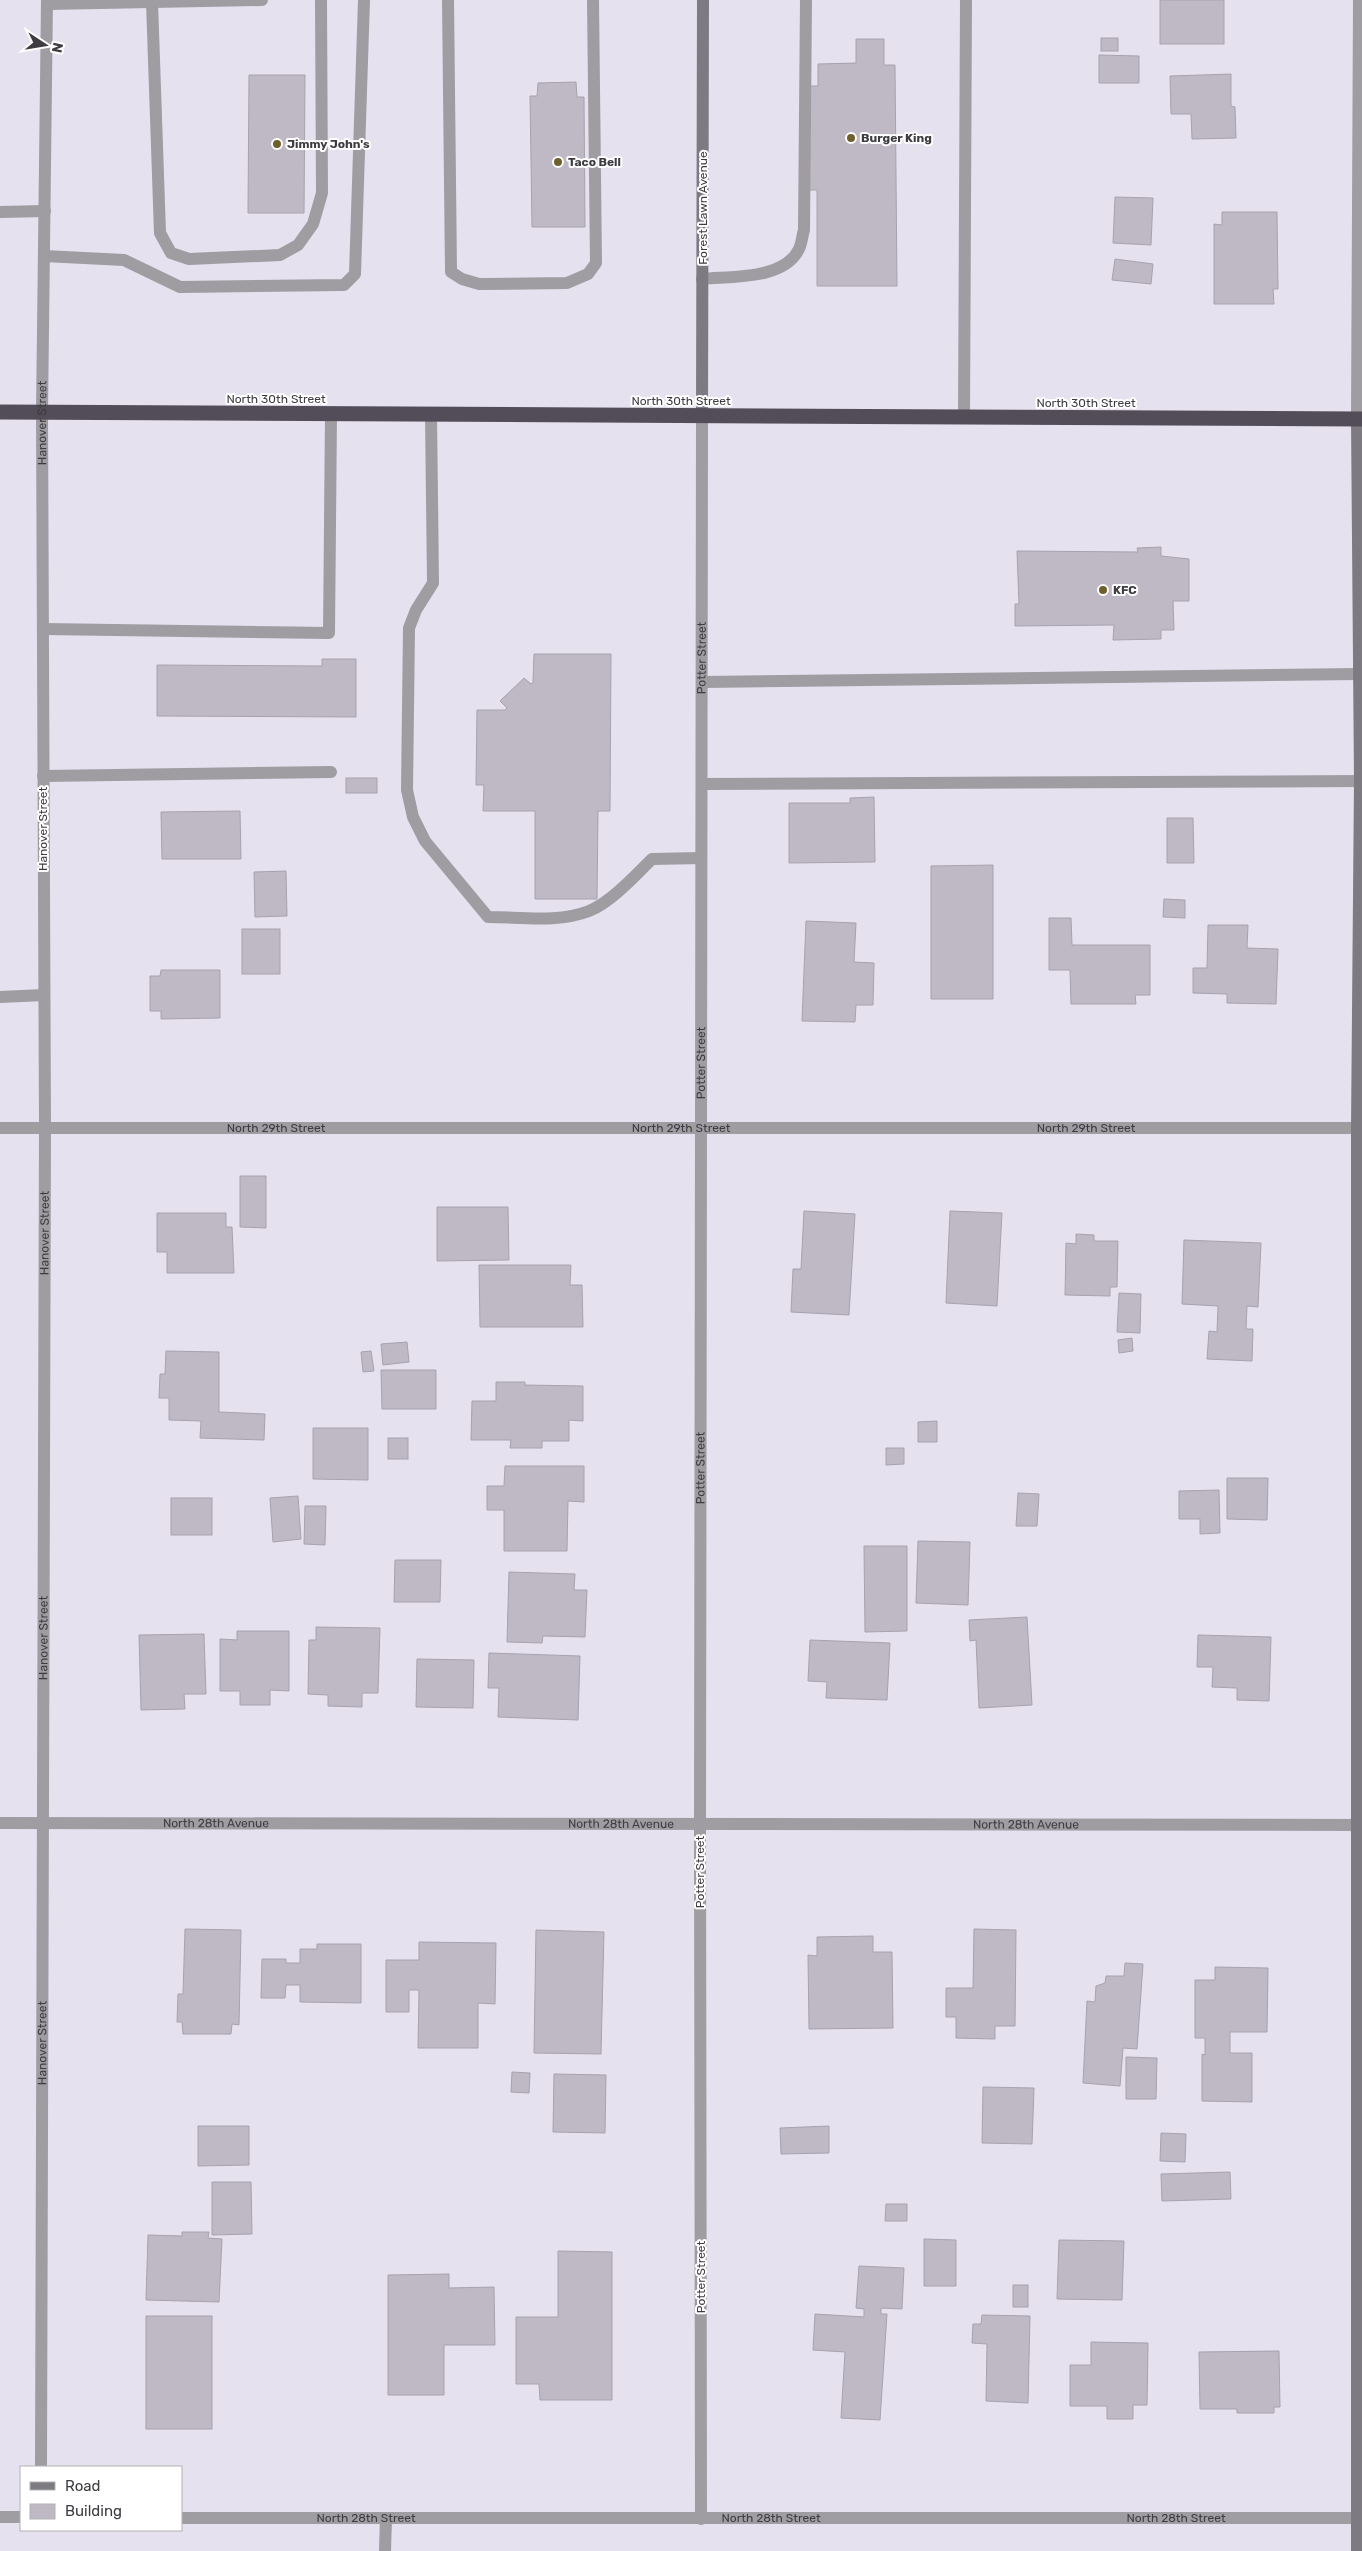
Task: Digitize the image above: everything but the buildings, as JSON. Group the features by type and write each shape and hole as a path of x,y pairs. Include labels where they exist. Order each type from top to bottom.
{"highway":[{"name":"North 30th Street","path":"0,412 1360,419"}],"main road":[{"name":"Forest Lawn Avenue","path":"702,416 703,0"},
{"path":"1357,2551 1359,2518 1360,1825 1360,419"}],"street":[{"path":"47,2 262,0"},
{"path":"152,2 160,233 171,253 189,259 280,255 298,245 313,224 322,193 321,0"},
{"path":"44,256 124,260 180,287 344,285 350,281 355,274 364,0"},
{"path":"448,0 451,272 462,279 479,284 567,283 588,274 596,263 593,0"},
{"path":"702,279 770,272 790,261 799,248 804,230 806,0"},
{"path":"964,418 966,0"},
{"path":"1359,0 1361,55 1360,419"},
{"name":"Hanover Street","path":"41,2466 45,1128 42,412 47,2"},
{"path":"0,212 45,211"},
{"path":"43,630 329,633 331,414"},
{"path":"431,414 433,583 416,610 409,628 407,790 413,817 425,841 488,917 568,917 590,911 606,902 652,860 702,858"},
{"name":"Potter Street","path":"702,416 700,1826 702,2519"},
{"path":"702,682 1359,674"},
{"path":"43,776 331,772"},
{"path":"702,784 1361,781"},
{"path":"0,997 44,995"},
{"name":"North 29th Street","path":"0,1128 1360,1128"},
{"name":"North 28th Avenue","path":"0,1824 1360,1825"},
{"path":"0,2517 20,2517"},
{"name":"North 28th Street","path":"182,2518 1359,2518"},
{"path":"385,2551 386,2518"}],"place":[{"name":"Burger King","path":"851,138"},
{"name":"Jimmy John's","path":"277,144"},
{"name":"Taco Bell","path":"558,162"},
{"name":"KFC","path":"1103,590"}]}
